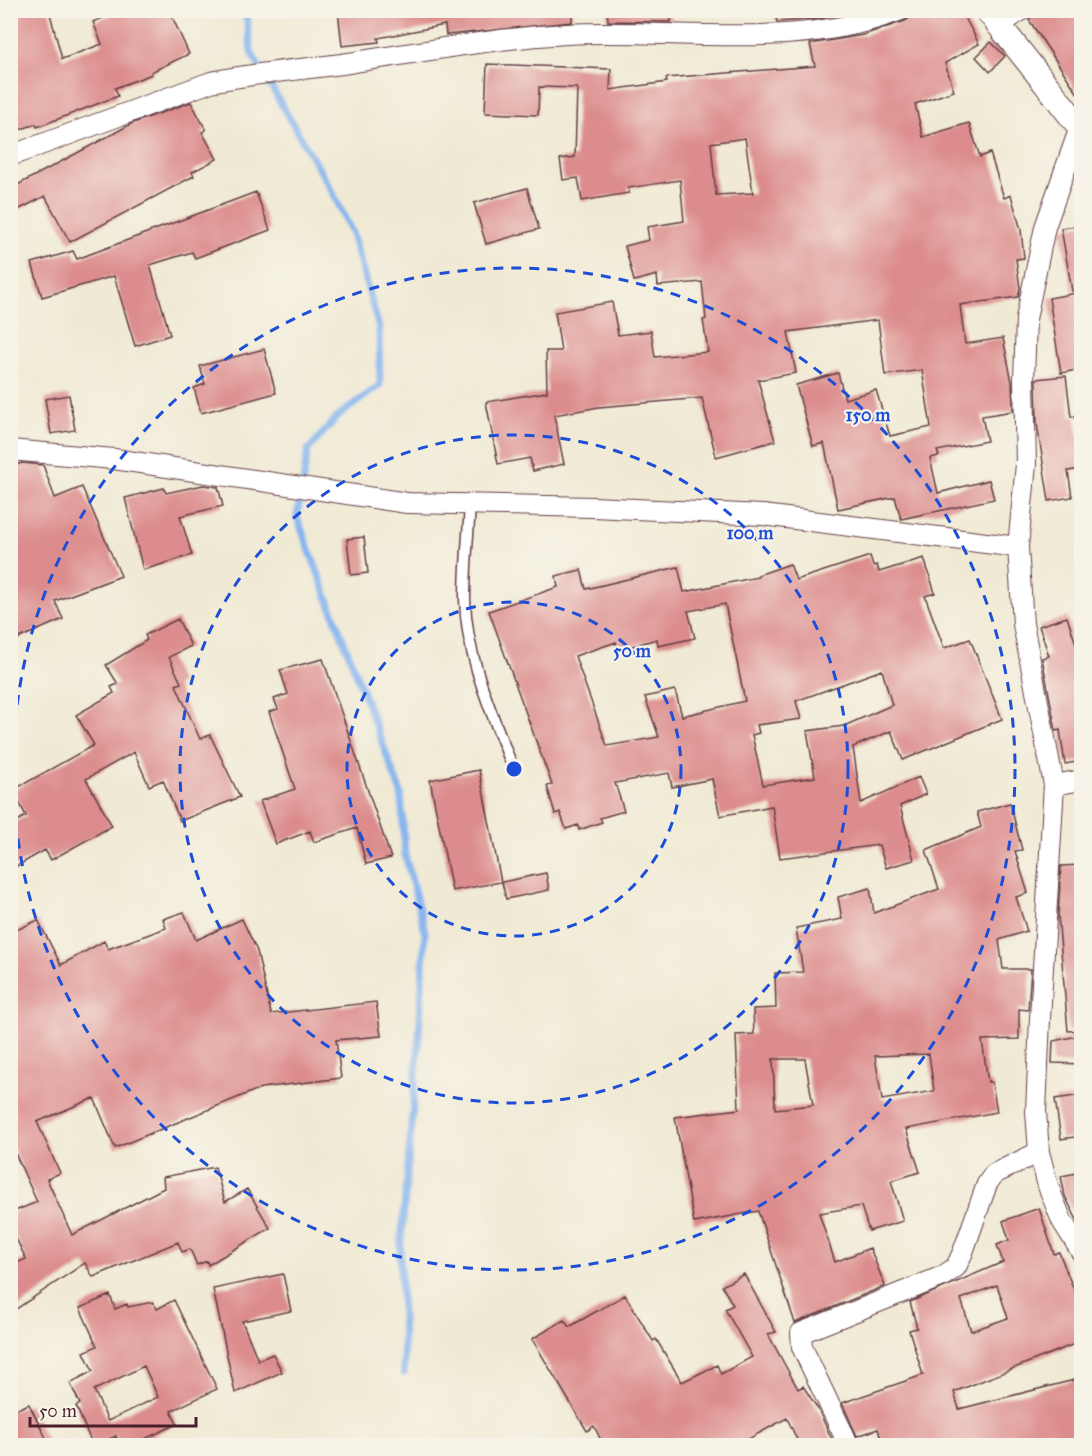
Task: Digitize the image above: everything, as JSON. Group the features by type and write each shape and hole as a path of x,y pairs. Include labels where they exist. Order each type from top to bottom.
{"street":[{"path":"10,156 211,82 246,75 286,73 495,41 568,34 744,37 812,33 882,18 901,10"},
{"path":"1022,10 993,18 1081,129 1045,227 1026,319 1024,380 1026,464 1018,547 1023,624 1054,785 1036,1112 1039,1152 1048,1186 1062,1221 1082,1253"},
{"path":"10,450 114,459 322,493 406,503 593,507 763,515 1018,547"},
{"path":"1054,785 1082,780"},
{"path":"849,1446 802,1347 801,1333 943,1276 956,1267 987,1184 994,1174 1039,1152"}],"lane":[{"path":"470,506 465,600 471,641 482,685 511,763"}],"building":[{"path":"34,10 49,10 62,59 102,44 93,22 122,10 169,10 189,54 151,72 152,74 115,88 118,96 37,127 36,124 10,133 10,15"},
{"path":"338,10 572,10 572,22 446,35 445,25 378,38 379,42 342,46"},
{"path":"607,10 671,10 671,22 608,21"},
{"path":"774,10 860,10 818,19 777,22"},
{"path":"913,10 961,10 979,44 945,63 954,91 915,104 923,137 969,123 980,157 990,153 1004,198 1011,195 1021,230 1024,258 1016,259 1020,288 1018,297 960,305 965,344 1003,338 1012,382 1013,411 982,416 987,441 937,451 939,456 930,458 938,493 989,480 994,499 901,519 895,497 838,509 824,443 813,446 796,385 838,373 845,399 876,390 890,436 931,427 922,370 885,375 878,320 788,332 796,373 758,380 775,441 716,457 702,398 599,407 554,415 564,464 533,471 530,458 498,464 486,402 547,392 546,351 561,351 555,312 612,302 618,335 651,331 655,357 708,352 703,320 706,319 702,282 658,286 657,275 634,281 625,246 649,240 647,227 684,221 680,180 628,188 629,193 582,201 578,178 563,180 560,159 575,157 577,88 539,87 538,115 485,113 487,64 611,69 610,90 667,82 666,78 815,66 810,44 863,35 910,18","holes":["745,138 753,193 716,195 711,143"]},
{"path":"1037,10 1082,10 1082,100 1029,20"},
{"path":"991,42 1005,56 990,72 976,57"},
{"path":"191,102 206,130 202,132 217,159 192,172 194,176 70,242 45,196 18,210 10,196 10,189 133,123"},
{"path":"527,188 539,229 486,244 474,203"},
{"path":"256,192 270,230 195,258 192,252 150,265 170,335 135,346 114,276 42,297 32,263 73,251 77,259"},
{"path":"1082,225 1082,290 1072,291 1061,228"},
{"path":"1082,292 1082,369 1061,373 1049,298"},
{"path":"264,349 276,393 201,413 194,388 205,384 200,366"},
{"path":"1066,376 1071,417 1075,416 1082,452 1082,469 1068,471 1072,497 1049,501 1037,424 1036,379"},
{"path":"69,395 75,430 51,434 45,399"},
{"path":"22,463 43,465 55,498 82,487 121,576 55,601 63,619 15,640 10,631 10,467"},
{"path":"203,485 218,487 223,506 180,516 192,555 143,570 125,498 164,488 166,493"},
{"path":"364,537 368,573 351,575 347,539"},
{"path":"870,556 873,566 877,565 879,572 924,558 935,593 925,596 944,648 970,639 1002,719 903,760 891,731 853,747 861,803 919,777 926,794 900,806 914,860 886,868 879,845 780,858 772,806 720,816 712,779 672,787 669,773 615,783 624,811 600,818 602,822 579,830 578,825 566,829 560,812 555,814 547,786 552,785 489,611 558,587 556,576 581,570 586,589 678,567 684,592 758,577 758,575 790,564 796,580","holes":["725,604 745,701 682,716 675,690 645,697 659,737 607,746 575,656 616,642 618,650 657,639 658,646 695,638 688,611","882,670 892,705 844,726 807,731 815,777 763,785 752,735 759,733 757,725 801,719 796,701"]},
{"path":"1067,617 1077,647 1082,646 1082,761 1065,764 1060,730 1056,731 1042,658 1049,656 1039,626"},
{"path":"178,619 191,646 169,657 181,683 176,685 200,739 210,735 240,797 180,821 163,780 149,786 134,752 86,779 112,826 51,860 45,850 10,870 10,825 26,816 13,790 94,745 76,715 114,693 111,687 118,684 106,665 147,640 145,635"},
{"path":"323,659 391,858 366,864 357,828 314,842 310,831 276,844 260,801 295,789 269,712 278,709 274,699 288,694 280,670"},
{"path":"479,770 501,882 452,891 430,780"},
{"path":"1010,803 1022,850 1015,851 1028,893 1016,897 1027,931 999,940 1003,969 1031,969 1028,1010 1019,1009 1019,1039 982,1040 988,1082 992,1082 997,1112 906,1129 920,1172 891,1181 903,1221 869,1231 861,1206 819,1213 835,1262 870,1248 885,1286 795,1323 758,1211 694,1223 675,1117 739,1109 736,1035 754,1034 753,1009 776,1008 775,973 803,972 796,928 842,919 838,897 870,888 874,913 939,889 926,850 981,827 977,812","holes":["929,1054 934,1091 882,1100 875,1056","773,1059 805,1059 813,1105 775,1109"]},
{"path":"1082,865 1082,1030 1068,1031 1058,915 1061,866"},
{"path":"546,873 549,890 506,899 502,882"},
{"path":"184,912 196,940 242,919 257,951 271,1014 376,1002 381,1036 336,1040 341,1078 261,1088 115,1148 94,1098 37,1122 60,1173 47,1179 72,1235 164,1188 163,1177 215,1167 225,1202 247,1189 270,1228 208,1265 207,1261 197,1265 190,1249 182,1252 178,1242 93,1277 85,1263 10,1313 10,1266 26,1259 10,1226 10,1213 37,1202 10,1142 10,933 38,920 61,965 104,941 108,949 166,928 163,919"},
{"path":"1082,1035 1082,1064 1052,1063 1053,1041"},
{"path":"1082,1095 1082,1136 1061,1139 1055,1099"},
{"path":"1082,1172 1082,1230 1065,1196 1061,1176"},
{"path":"1039,1208 1054,1254 1059,1252 1077,1298 1082,1296 1082,1341 954,1392 959,1409 1082,1378 1082,1446 883,1446 878,1429 857,1436 842,1403 923,1375 909,1330 917,1328 910,1302 1003,1262 997,1245 1009,1240 1003,1221","holes":["997,1285 1008,1318 971,1331 961,1299"]},
{"path":"283,1274 291,1311 242,1321 258,1360 273,1354 282,1372 235,1393 213,1289"},
{"path":"744,1274 776,1332 768,1334 798,1389 803,1386 818,1409 835,1446 800,1446 787,1418 743,1442 741,1439 727,1446 604,1446 594,1426 587,1431 532,1339 564,1320 569,1327 625,1295 653,1341 656,1339 682,1382 717,1365 721,1374 752,1357 725,1309 733,1305 722,1286"},
{"path":"110,1295 115,1309 127,1304 128,1307 153,1302 157,1309 174,1300 217,1389 171,1411 177,1424 130,1446 121,1446 116,1436 93,1446 76,1406 80,1404 70,1383 93,1371 84,1352 97,1346 80,1308","holes":["144,1366 158,1397 108,1421 94,1390"]},
{"path":"29,1404 50,1446 10,1446 10,1412"}],"waterway":[{"path":"245,10 252,54 333,193 352,233 379,328 380,385 337,417 308,450 297,517 401,793 405,855 425,932 419,1038 400,1254 404,1373"}]}
